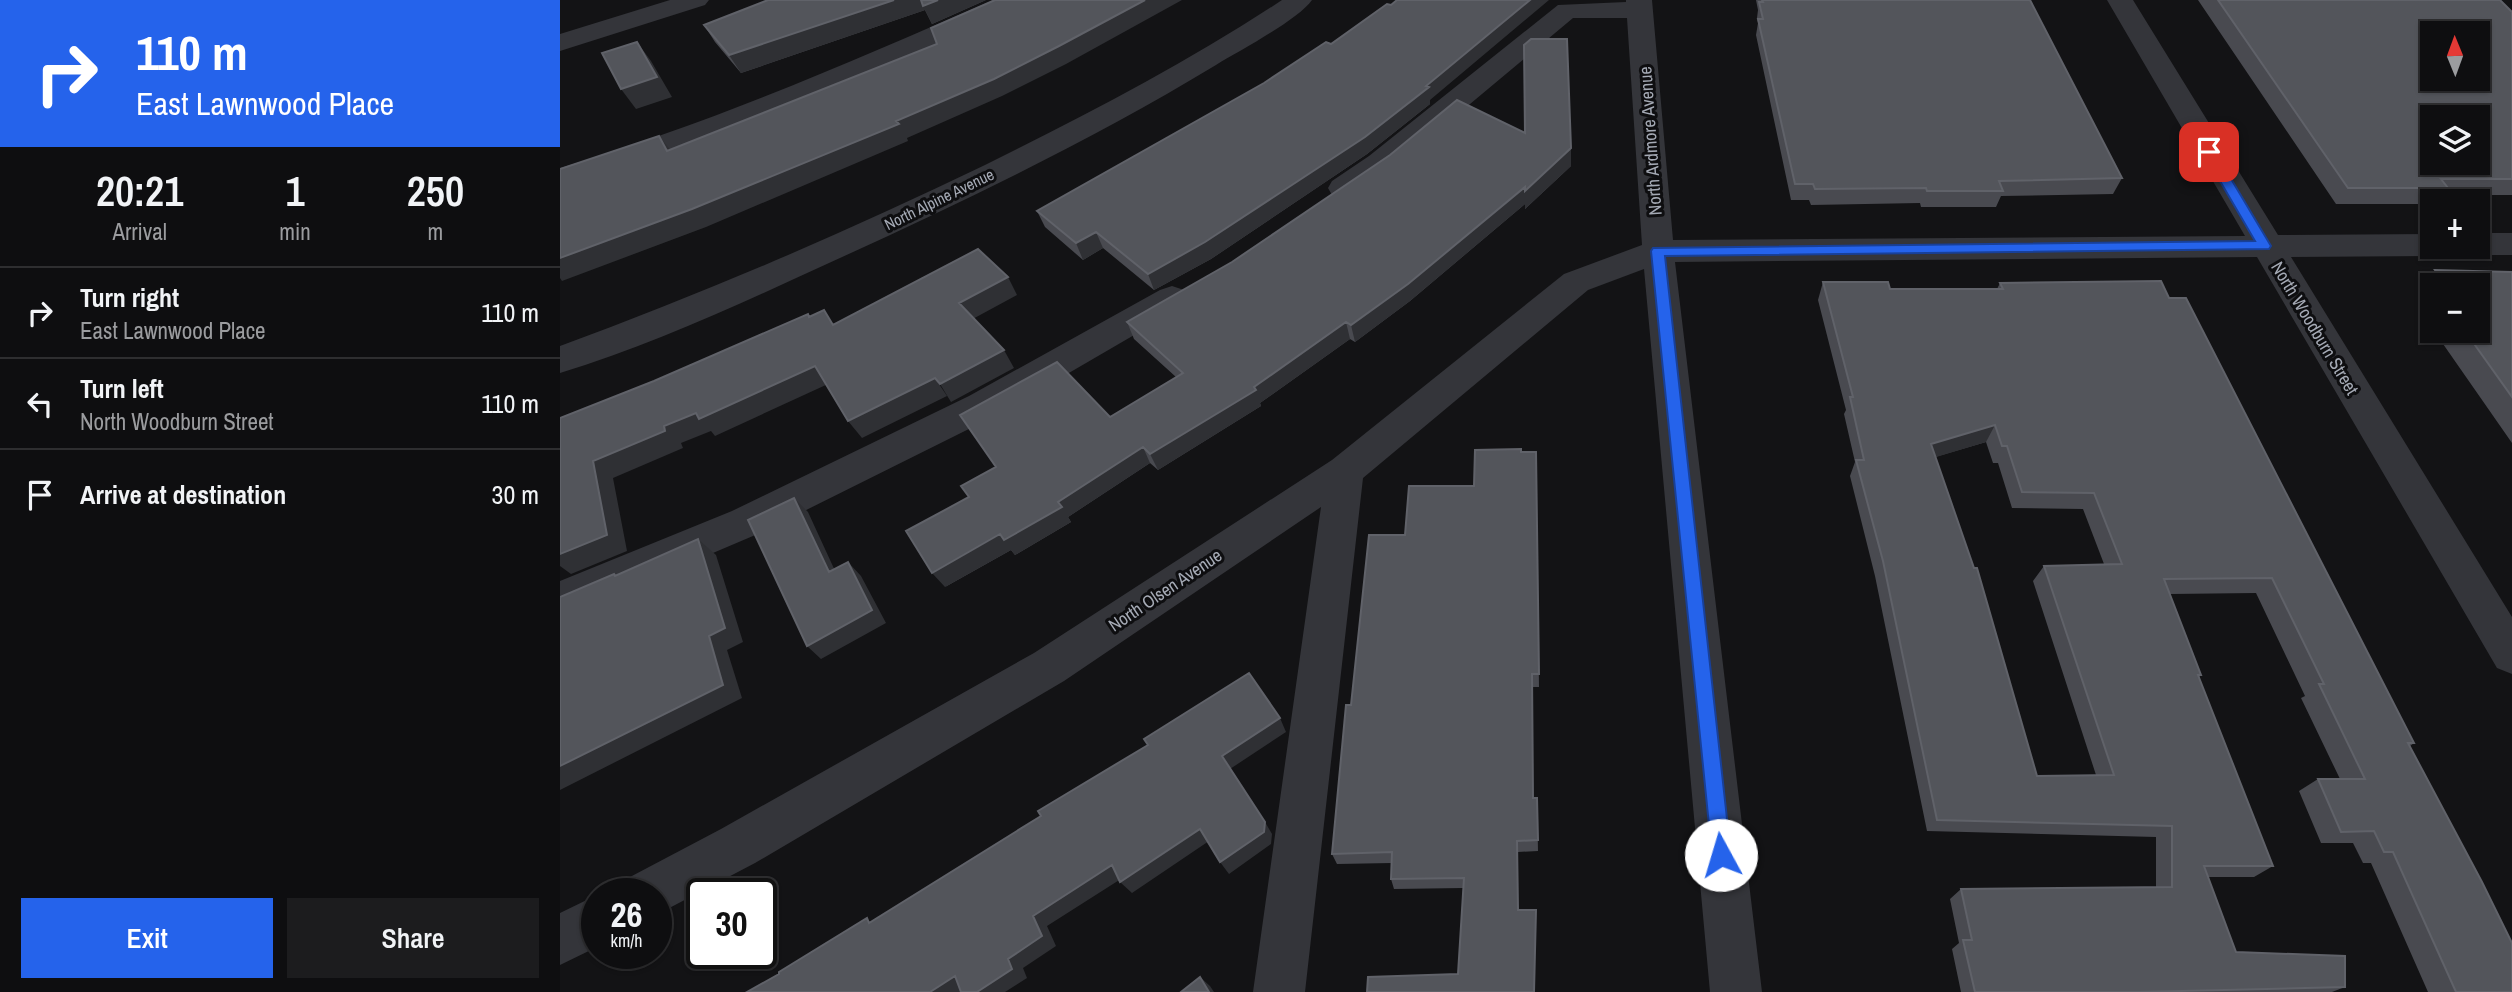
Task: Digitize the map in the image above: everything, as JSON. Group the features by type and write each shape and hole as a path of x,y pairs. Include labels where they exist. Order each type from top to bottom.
{"street":[{"path":"560,43 696,0"},
{"path":"560,178 616,161 823,84 1015,0"},
{"name":"North Alpine Avenue","path":"560,360 626,336 772,275 914,212 1140,99 1255,30 1299,0"},
{"name":"North Woodburn Street","path":"2119,0 2264,246 2512,655"},
{"path":"1313,208 1380,163 1567,10 1639,5"},
{"name":"North Ardmore Avenue","path":"1639,5 1658,251 1736,992"},
{"path":"2490,244 2512,244"},
{"path":"1658,251 2420,245"},
{"name":"North Olsen Avenue","path":"672,881 738,846 1049,667 1345,471 1576,282 1658,251"},
{"path":"560,600 746,522 982,405 1200,282"},
{"path":"1279,992 1345,471"},
{"path":"560,940 581,929"}],"building":[{"path":"768,0 894,0 729,55 704,25"},
{"path":"921,0 938,0 923,6"},
{"path":"995,0 1145,0 994,79 896,121 899,124 692,209 560,258 560,169 659,136 667,151 937,44 931,28"},
{"path":"1397,0 1530,0 1426,86 1429,87 1365,137 1205,242 1148,274 1096,232 1076,243 1037,211 1264,83 1326,42 1331,44 1387,4 1391,5"},
{"path":"1762,0 2030,0 2122,178 1999,181 2003,191 1927,191 1926,188 1815,189 1813,184 1795,184 1758,19 1763,19 1759,2 1763,2"},
{"path":"2218,0 2500,0 2512,12 2512,179 2441,179 2448,188 2348,188"},
{"path":"1531,39 1567,39 1571,148 1525,191 1525,187 1408,284 1351,325 1346,322 1254,387 1256,390 1150,454 1143,447 1058,502 1062,507 1004,540 1000,534 932,573 906,531 969,497 961,486 996,467 960,415 1057,362 1110,417 1183,373 1127,322 1232,262 1390,155 1457,100 1525,133 1524,45"},
{"path":"637,42 657,77 621,89 602,53"},
{"path":"978,249 1008,277 959,303 1004,350 940,384 935,378 848,421 815,366 699,419 696,413 664,426 665,431 593,461 607,535 560,554 560,418 654,381 808,314 809,317 824,310 833,325"},
{"path":"2435,270 2512,272 2512,397 2474,343 2490,343 2490,273 2437,273"},
{"path":"2161,281 2169,298 2186,298 2414,743 2408,743 2512,943 2512,992 2456,992 2393,852 2384,852 2374,831 2341,832 2318,779 2365,779 2319,684 2324,684 2272,578 2164,579 2201,675 2198,675 2273,866 2204,866 2236,952 2345,956 2345,987 2139,992 1975,992 1963,940 1972,940 1961,889 2172,887 2172,826 1937,820 1883,561 1856,460 1864,460 1850,397 1853,397 1823,282 1888,282 1890,289 2003,289 2000,283","holes":["1995,425 2002,446 2007,446 2022,492 2094,493 2122,564 2044,566 2114,775 2037,776 1977,568 1974,568 1931,444"]},
{"path":"1521,449 1521,452 1536,452 1539,674 1532,674 1533,798 1537,798 1538,840 1517,841 1518,910 1536,910 1534,992 1367,992 1368,977 1458,974 1464,878 1391,879 1392,852 1332,854 1346,705 1351,705 1369,535 1405,535 1409,486 1474,486 1475,450"},
{"path":"794,498 829,572 848,562 872,610 807,646 748,520"},
{"path":"698,539 725,628 709,636 723,685 560,766 560,597"},
{"path":"1249,673 1280,718 1222,756 1265,822 1264,832 1220,862 1200,829 1120,882 1112,865 1033,916 1042,936 1008,959 1012,969 977,992 961,992 955,976 930,992 747,992 867,918 869,923 1041,816 1038,811 1148,745 1144,739"},
{"path":"1200,977 1209,992 1181,992"}],"route":[{"path":"1721,855 1658,251 2264,246 2209,152"}]}
